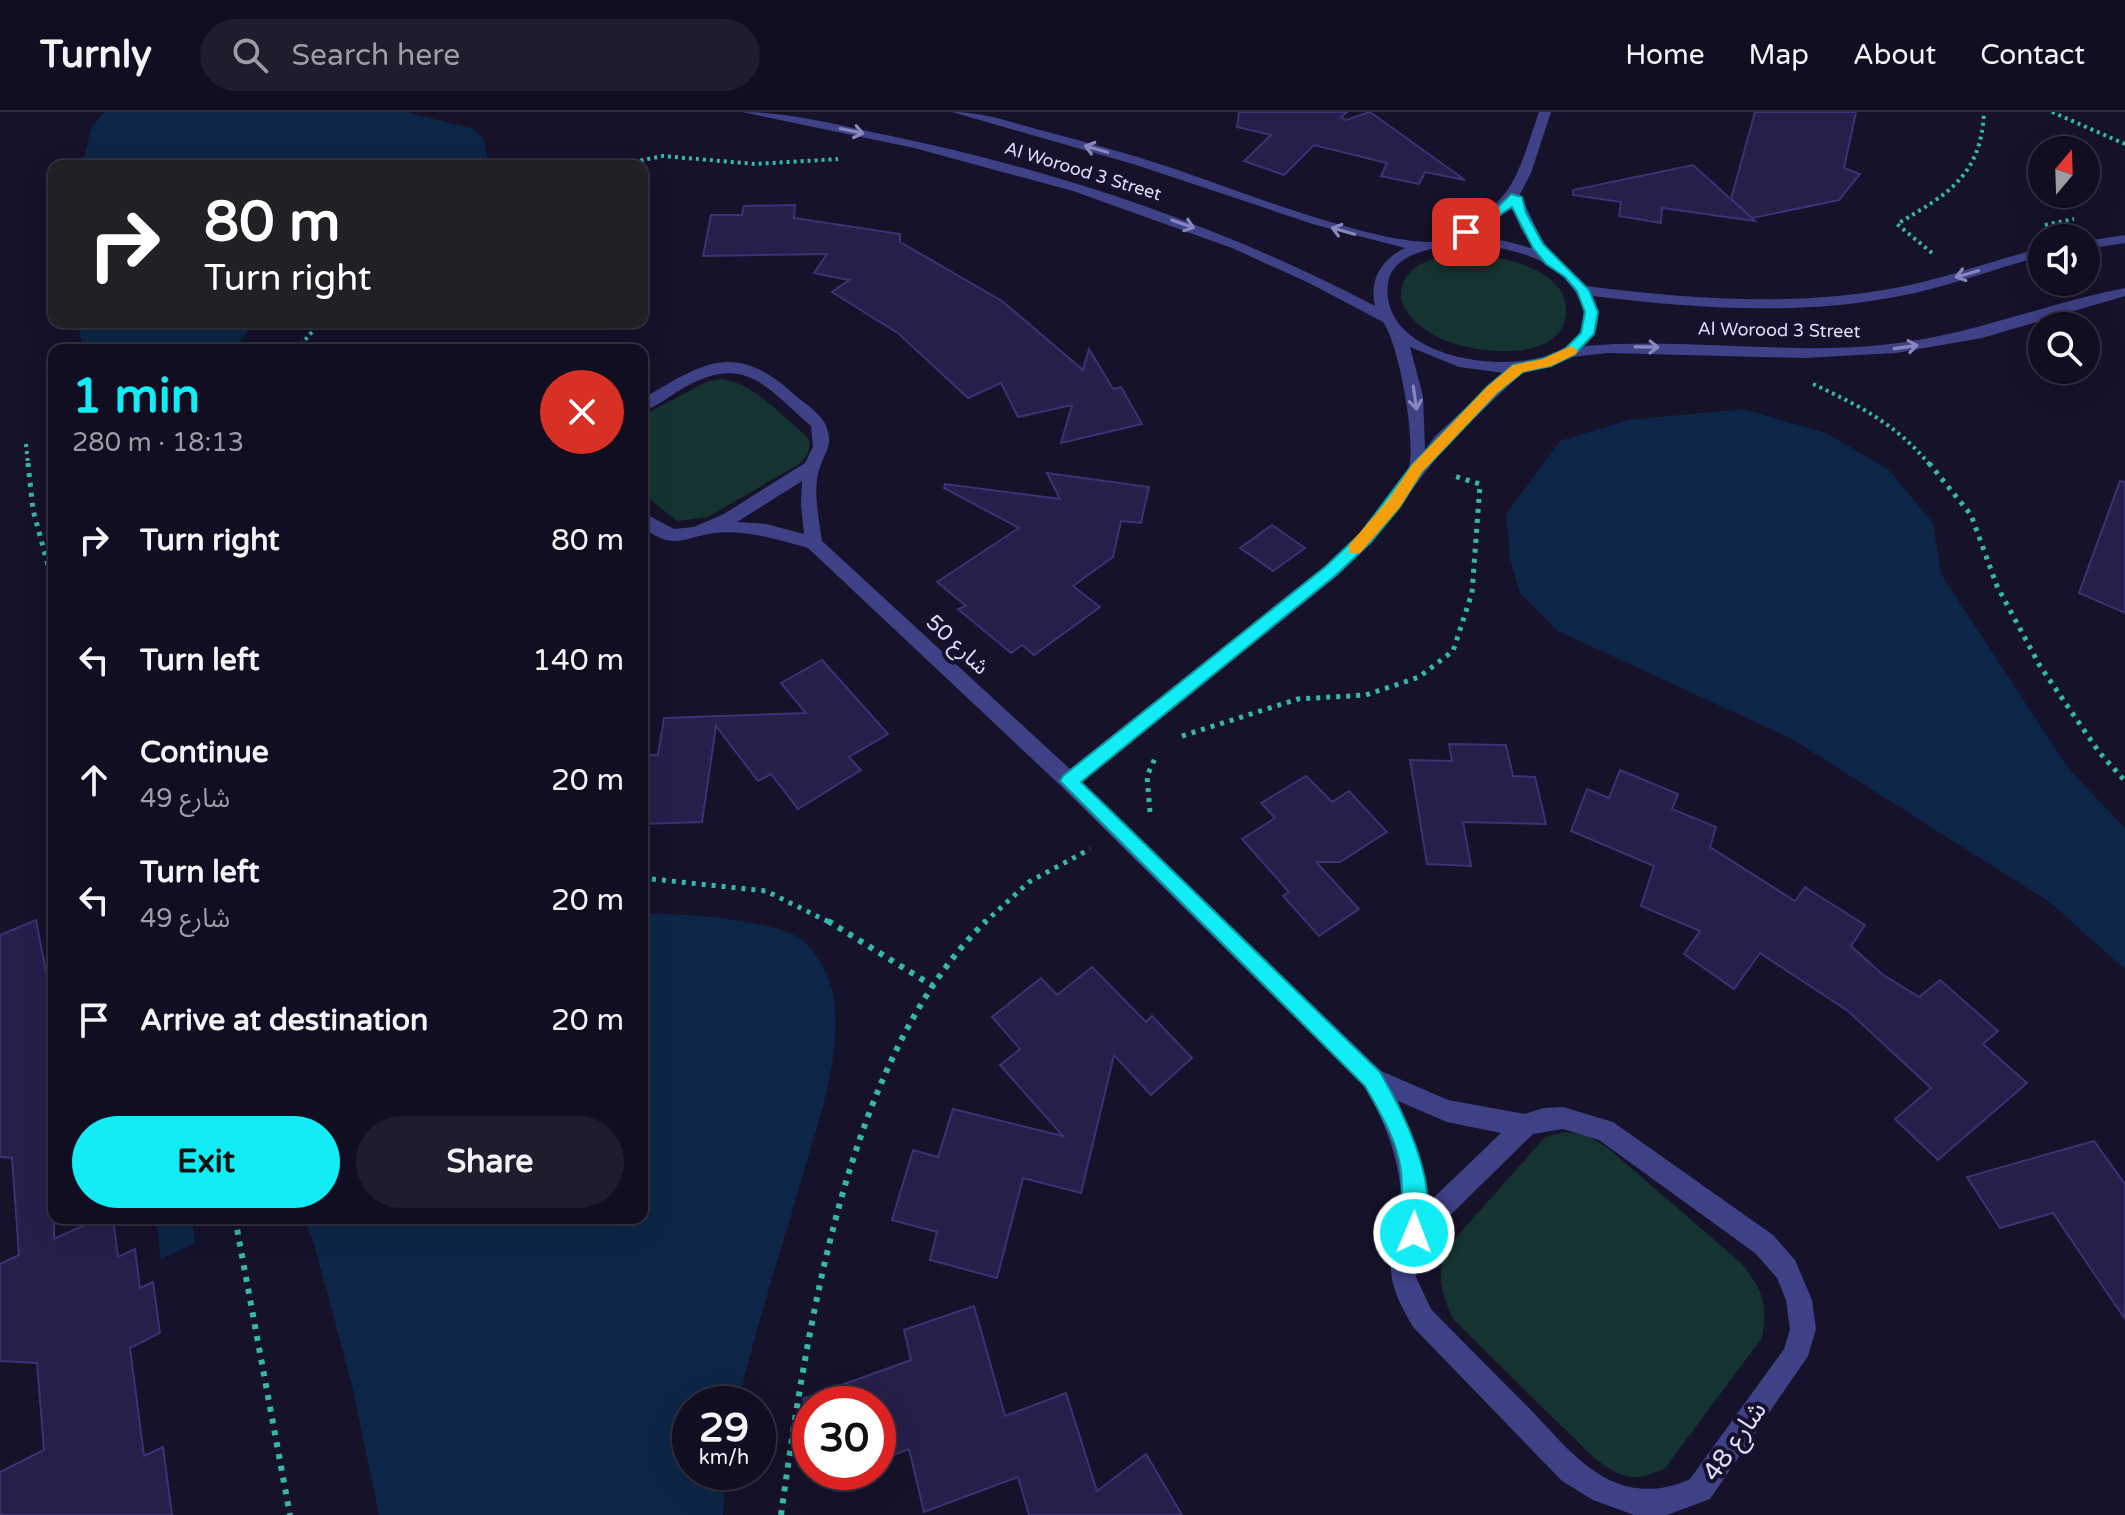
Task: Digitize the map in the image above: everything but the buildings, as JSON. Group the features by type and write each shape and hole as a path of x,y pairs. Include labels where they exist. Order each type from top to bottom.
{"street":[{"name":"Al Worood 3 Street","path":"748,112 894,140 1045,179 1199,229 1277,260 1393,325"},
{"name":"Al Worood 3 Street","path":"958,112 1004,117 1310,222 1419,247"},
{"path":"1417,468 1415,396 1393,325 1380,302 1379,285 1386,269 1400,257 1485,222 1515,197 1545,112"},
{"path":"1515,197 1528,229 1550,261"},
{"path":"2100,243 2125,239"},
{"path":"1393,325 1416,344 1451,359 1491,368 1518,368 1547,363 1569,352 1587,334 1592,312 1583,290 1569,274 1550,261 1499,243 1444,241"},
{"name":"Al Worood 3 Street","path":"1583,290 1665,301 1825,302 1896,293 2028,256"},
{"name":"Al Worood 3 Street","path":"1569,352 1649,346 1813,354 1879,351 1994,330 2125,292"},
{"path":"648,403 712,368 746,368 760,374 818,424 822,434 822,445 811,467 809,505 814,543"},
{"path":"1069,781 1331,571 1366,538 1417,468 1466,415 1518,368"},
{"name":"شارع 50","path":"648,523 653,528 680,536 713,527 811,467"},
{"name":"شارع 50","path":"713,527 766,530 814,543 1069,781"},
{"name":"شارع 48","path":"1069,781 1373,1079 1394,1116 1412,1167 1414,1233"},
{"name":"شارع 48","path":"1373,1079 1447,1111 1525,1126"},
{"name":"شارع 48","path":"1563,1118 1605,1130 1764,1244 1786,1269 1799,1300 1803,1329 1795,1356 1700,1489 1680,1502 1654,1506 1626,1502 1598,1490 1572,1471 1422,1318 1408,1297 1402,1274 1404,1251 1414,1233 1525,1126 1543,1119 1563,1118"}],"path":[{"path":"1959,276 1897,224 1938,199 1969,174 1980,149 1984,112"},
{"path":"2052,112 2125,144"},
{"path":"643,160 663,156 755,164 820,162 858,156 894,140"},
{"path":"301,344 316,328"},
{"path":"1802,381 1873,412 1916,448 1971,515 1997,586 2040,666 2099,752 2125,781"},
{"path":"26,444 33,510 48,565"},
{"path":"1180,736 1216,722 1298,699 1366,695 1419,677 1453,651 1472,593 1480,484 1452,476 1456,464"},
{"path":"781,1515 798,1380 852,1157 893,1056 933,986 967,939 1021,886 1091,849 1129,839 1147,828 1151,819 1147,776 1157,753"},
{"path":"648,879 766,891 827,920 933,986"},
{"path":"236,1224 290,1515"}],"green space":[{"path":"1454,253 1505,259 1541,273 1555,284 1564,297 1566,314 1560,331 1547,342 1530,349 1509,351 1467,347 1434,335 1423,327 1404,307 1401,294 1403,284 1412,270 1420,265"},
{"path":"720,379 732,381 754,392 803,433 810,442 808,454 799,464 708,517 677,521 648,498 648,413 706,382"},
{"path":"1565,1132 1586,1135 1608,1148 1741,1263 1759,1290 1764,1306 1762,1338 1665,1468 1644,1476 1620,1474 1594,1458 1453,1319 1443,1294 1441,1270 1444,1251 1545,1137"}],"water":[{"path":"104,112 405,112 474,129 484,140 487,160 83,160 91,129"},
{"path":"78,328 252,328 236,344 83,344"},
{"path":"1744,409 1826,433 1889,470 1933,523 1941,574 2068,768 2125,828 2125,969 2048,901 1792,739 1558,631 1520,593 1510,559 1506,514 1560,441 1628,420"},
{"path":"648,914 750,922 790,933 809,947 821,963 834,1000 835,1032 830,1077 743,1386 672,1386 672,1490 725,1490 723,1515 379,1515 352,1385 314,1244 306,1224 648,1224"},
{"path":"157,1224 193,1224 195,1243 161,1259"}],"slow traffic":[{"path":"1354,549 1394,503 1417,468 1441,440 1492,390 1518,368 1547,363 1571,351"}],"route":[{"path":"1414,1233 1412,1167 1390,1106 1373,1079 1069,781 1331,571 1366,538 1441,440 1492,390 1518,368 1547,363 1569,352 1587,334 1592,312 1583,290 1569,274 1550,261 1538,245 1519,213 1515,197 1501,211 1466,232"}]}
